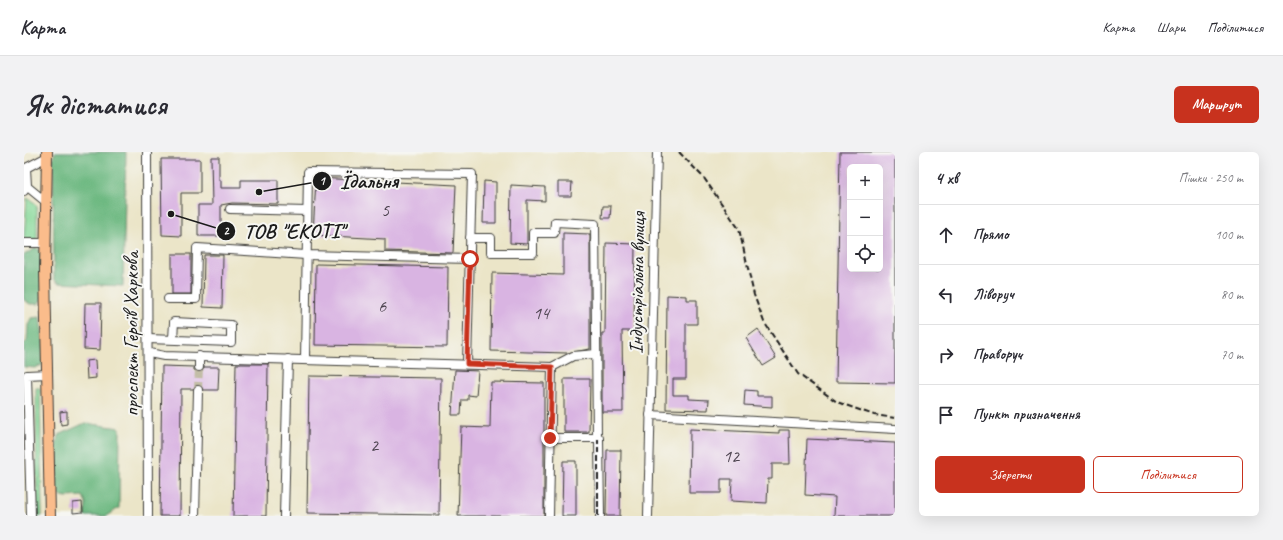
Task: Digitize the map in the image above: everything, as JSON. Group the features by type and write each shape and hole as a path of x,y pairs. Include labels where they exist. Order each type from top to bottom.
{"main road":[{"path":"47,154 45,243 50,516"}],"street":[{"name":"проспект Героїв Харкова","path":"147,152 149,353 148,516"},
{"name":"Індустріальна вулиця","path":"648,516 657,152"},
{"path":"46,202 25,187 26,168 47,154"},
{"path":"305,360 308,172 472,174 467,364"},
{"path":"230,209 307,211"},
{"path":"470,238 491,238 491,253 533,253 533,233 554,233 555,222 595,224 597,438 600,438 600,516"},
{"path":"24,243 45,243"},
{"path":"168,299 196,299 197,248 306,255 470,259"},
{"path":"148,339 231,342 231,325 174,322 173,339"},
{"path":"149,353 164,356 552,367 573,356 596,354"},
{"path":"199,356 199,367"},
{"path":"284,516 288,359"},
{"path":"549,516 552,367"},
{"path":"31,516 27,452 25,375 48,374"},
{"path":"195,516 198,390"},
{"path":"650,415 895,429"},
{"path":"550,438 597,438"}],"green space":[{"path":"55,152 126,152 123,286 58,283 54,279 53,158"},
{"path":"27,198 35,203 37,207 37,240 26,240 24,238"},
{"path":"36,248 42,251 42,299 38,304 30,304 24,300 24,255"},
{"path":"40,317 45,353 42,365 35,368 24,367 24,344 27,341 28,325 31,318"},
{"path":"36,388 40,388 42,516 37,516"},
{"path":"85,423 120,428 119,508 106,516 85,516 86,503 83,496 67,497 56,495 56,446 59,435"}],"building":[{"path":"840,152 895,152 895,383 836,382"},
{"path":"211,157 219,157 219,180 221,180 221,188 241,188 241,180 278,180 278,204 232,203 221,205 221,236 198,236 198,205 212,205"},
{"path":"161,159 200,159 200,193 181,193 181,236 162,235"},
{"path":"316,178 456,185 453,253 385,251 385,239 313,235"},
{"path":"484,181 496,182 496,223 483,223"},
{"path":"558,182 572,182 571,196 558,196"},
{"path":"511,185 545,187 545,201 527,200 527,244 510,243"},
{"path":"603,206 611,206 610,218 602,218"},
{"path":"563,233 590,234 590,349 567,353 491,351 492,273 563,275"},
{"path":"606,243 635,244 634,331 622,331 623,412 602,412 602,333 605,333"},
{"path":"172,254 191,254 191,294 172,294"},
{"path":"204,255 223,255 222,308 203,307"},
{"path":"316,264 448,267 447,347 315,345"},
{"path":"667,295 687,296 687,300 697,300 697,324 686,324 686,379 673,379 673,395 689,395 689,399 709,400 708,410 666,409"},
{"path":"85,303 101,303 100,350 84,349"},
{"path":"758,329 776,358 763,366 746,338"},
{"path":"95,360 96,378 87,379 86,361"},
{"path":"236,364 268,364 266,516 233,516"},
{"path":"162,366 194,367 194,370 199,372 202,372 204,367 219,367 218,390 203,390 201,386 198,385 193,389 181,389 180,516 160,516"},
{"path":"455,370 478,371 476,396 468,395 468,400 462,400 461,415 452,415"},
{"path":"309,376 441,378 439,515 307,513"},
{"path":"564,379 590,379 589,432 564,432"},
{"path":"491,382 544,383 544,516 458,516 461,427 490,428"},
{"path":"745,390 757,391 757,396 772,396 772,407 744,405"},
{"path":"67,411 67,424 61,425 60,412"},
{"path":"690,429 779,433 779,430 789,430 790,464 772,464 772,479 768,479 767,503 731,501 732,479 721,479 721,493 689,493"},
{"path":"807,439 895,443 895,516 834,516 835,497 805,495"},
{"path":"607,450 621,450 620,516 606,516"},
{"path":"563,461 576,461 576,516 562,516"},
{"path":"82,502 83,512 73,513 73,503"}],"tunnel":[{"path":"198,390 199,367"}],"railway":[{"path":"679,152 704,178 739,229 754,295 764,322 798,374 837,402 874,415 895,418"},
{"path":"598,439 598,516"}],"place":[{"name":"Їдальня","path":"259,192"},
{"name":"ТОВ \"ЕКОТI\"","path":"171,214"}],"route":[{"path":"470,259 467,364 552,367 550,438"}]}
